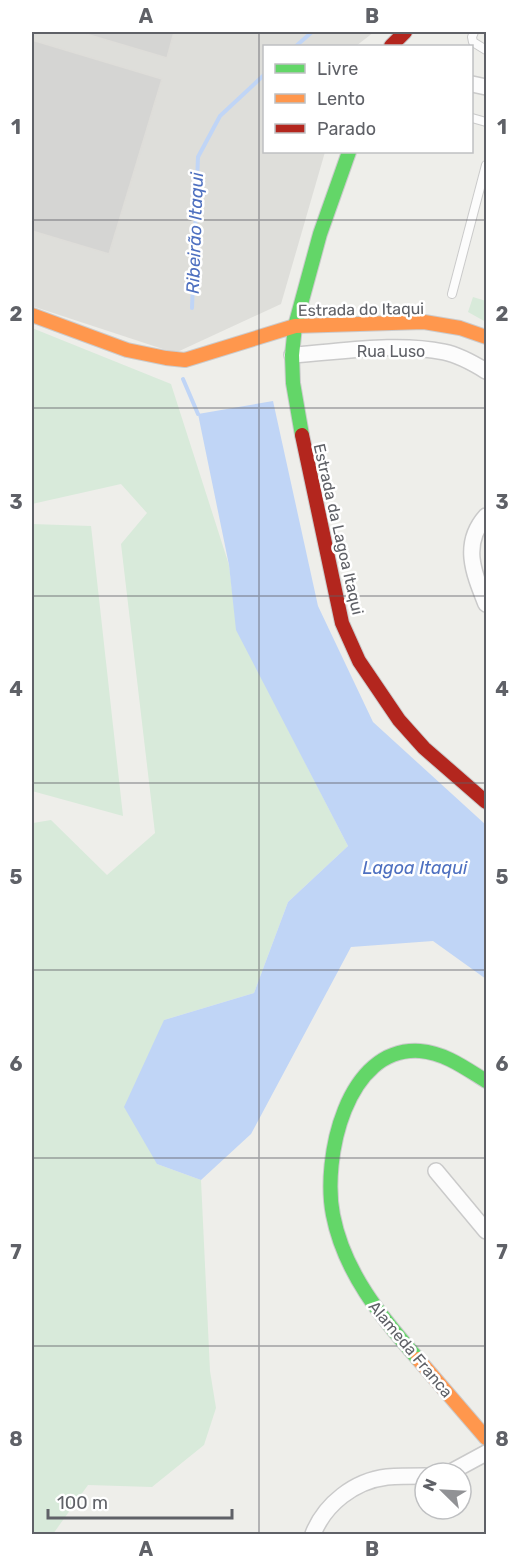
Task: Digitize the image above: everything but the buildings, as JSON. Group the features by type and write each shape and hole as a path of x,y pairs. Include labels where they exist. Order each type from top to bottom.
{"street":[{"path":"392,45 405,32"},
{"name":"Estrada da Lagoa Itaqui","path":"350,153 320,234 295,326 291,355 295,402 306,461 342,623 355,652 374,685 399,720 424,748 486,802"},
{"name":"Estrada do Itaqui","path":"32,315 149,356 173,360 185,360 295,326 424,322 460,328 486,337"},
{"name":"Rua Luso","path":"291,355 390,348 427,350 446,353 486,371"},
{"path":"486,516 480,523 473,540 471,560 486,604"},
{"name":"Alameda Franca","path":"486,1081 442,1056 428,1052 416,1051 393,1055 380,1061 357,1087 345,1107 333,1145 329,1187 333,1215 350,1264 368,1298 382,1318 486,1438"},
{"path":"436,1171 486,1231"},
{"path":"471,1461 486,1453"},
{"path":"312,1534 327,1509 334,1501 348,1492 368,1482 386,1477 413,1476"}],"lane":[{"path":"474,32 473,42 486,50"},
{"path":"452,294 486,165"}],"shaded area":[{"path":"32,32 374,32 357,45 263,45 263,153 325,153 281,304 175,353 32,306"}],"green space":[{"path":"473,297 486,301 486,322 468,312"},
{"path":"32,328 171,384 229,565 237,630 348,846 288,902 254,993 164,1020 157,1164 201,1180 210,1371 216,1408 204,1445 152,1487 88,1485 53,1534 32,1534 33,823 51,820 107,875 155,833 121,544 147,513 121,484 32,504"},
{"path":"32,524 91,526 123,816 32,791"}],"water":[{"name":"Lagoa Itaqui","path":"273,401 318,606 373,722 486,825 486,979 433,941 351,947 251,1134 201,1180 157,1164 124,1107 164,1020 254,993 288,902 348,846 236,630 229,565 198,414"}],"waterway":[{"name":"Ribeirão Itaqui","path":"297,45 312,32"},
{"name":"Ribeirão Itaqui","path":"192,308 198,157 220,116 263,76"},
{"name":"Ribeirão Itaqui","path":"183,379 198,414"}],"traffic: fast":[{"path":"302,435 293,383 292,355 295,326 320,234 349,153"},
{"path":"418,1359 366,1293 355,1275 338,1236 331,1192 336,1137 345,1110 357,1086 374,1067 395,1054 429,1052 454,1062 486,1081"}],"traffic: slow":[{"path":"32,315 127,350 185,360 295,326 424,322 460,328 486,337"},
{"path":"418,1359 486,1438"}],"traffic: jam":[{"path":"392,45 405,32"},
{"path":"302,435 342,623 359,661 399,720 424,748 486,802"}]}
